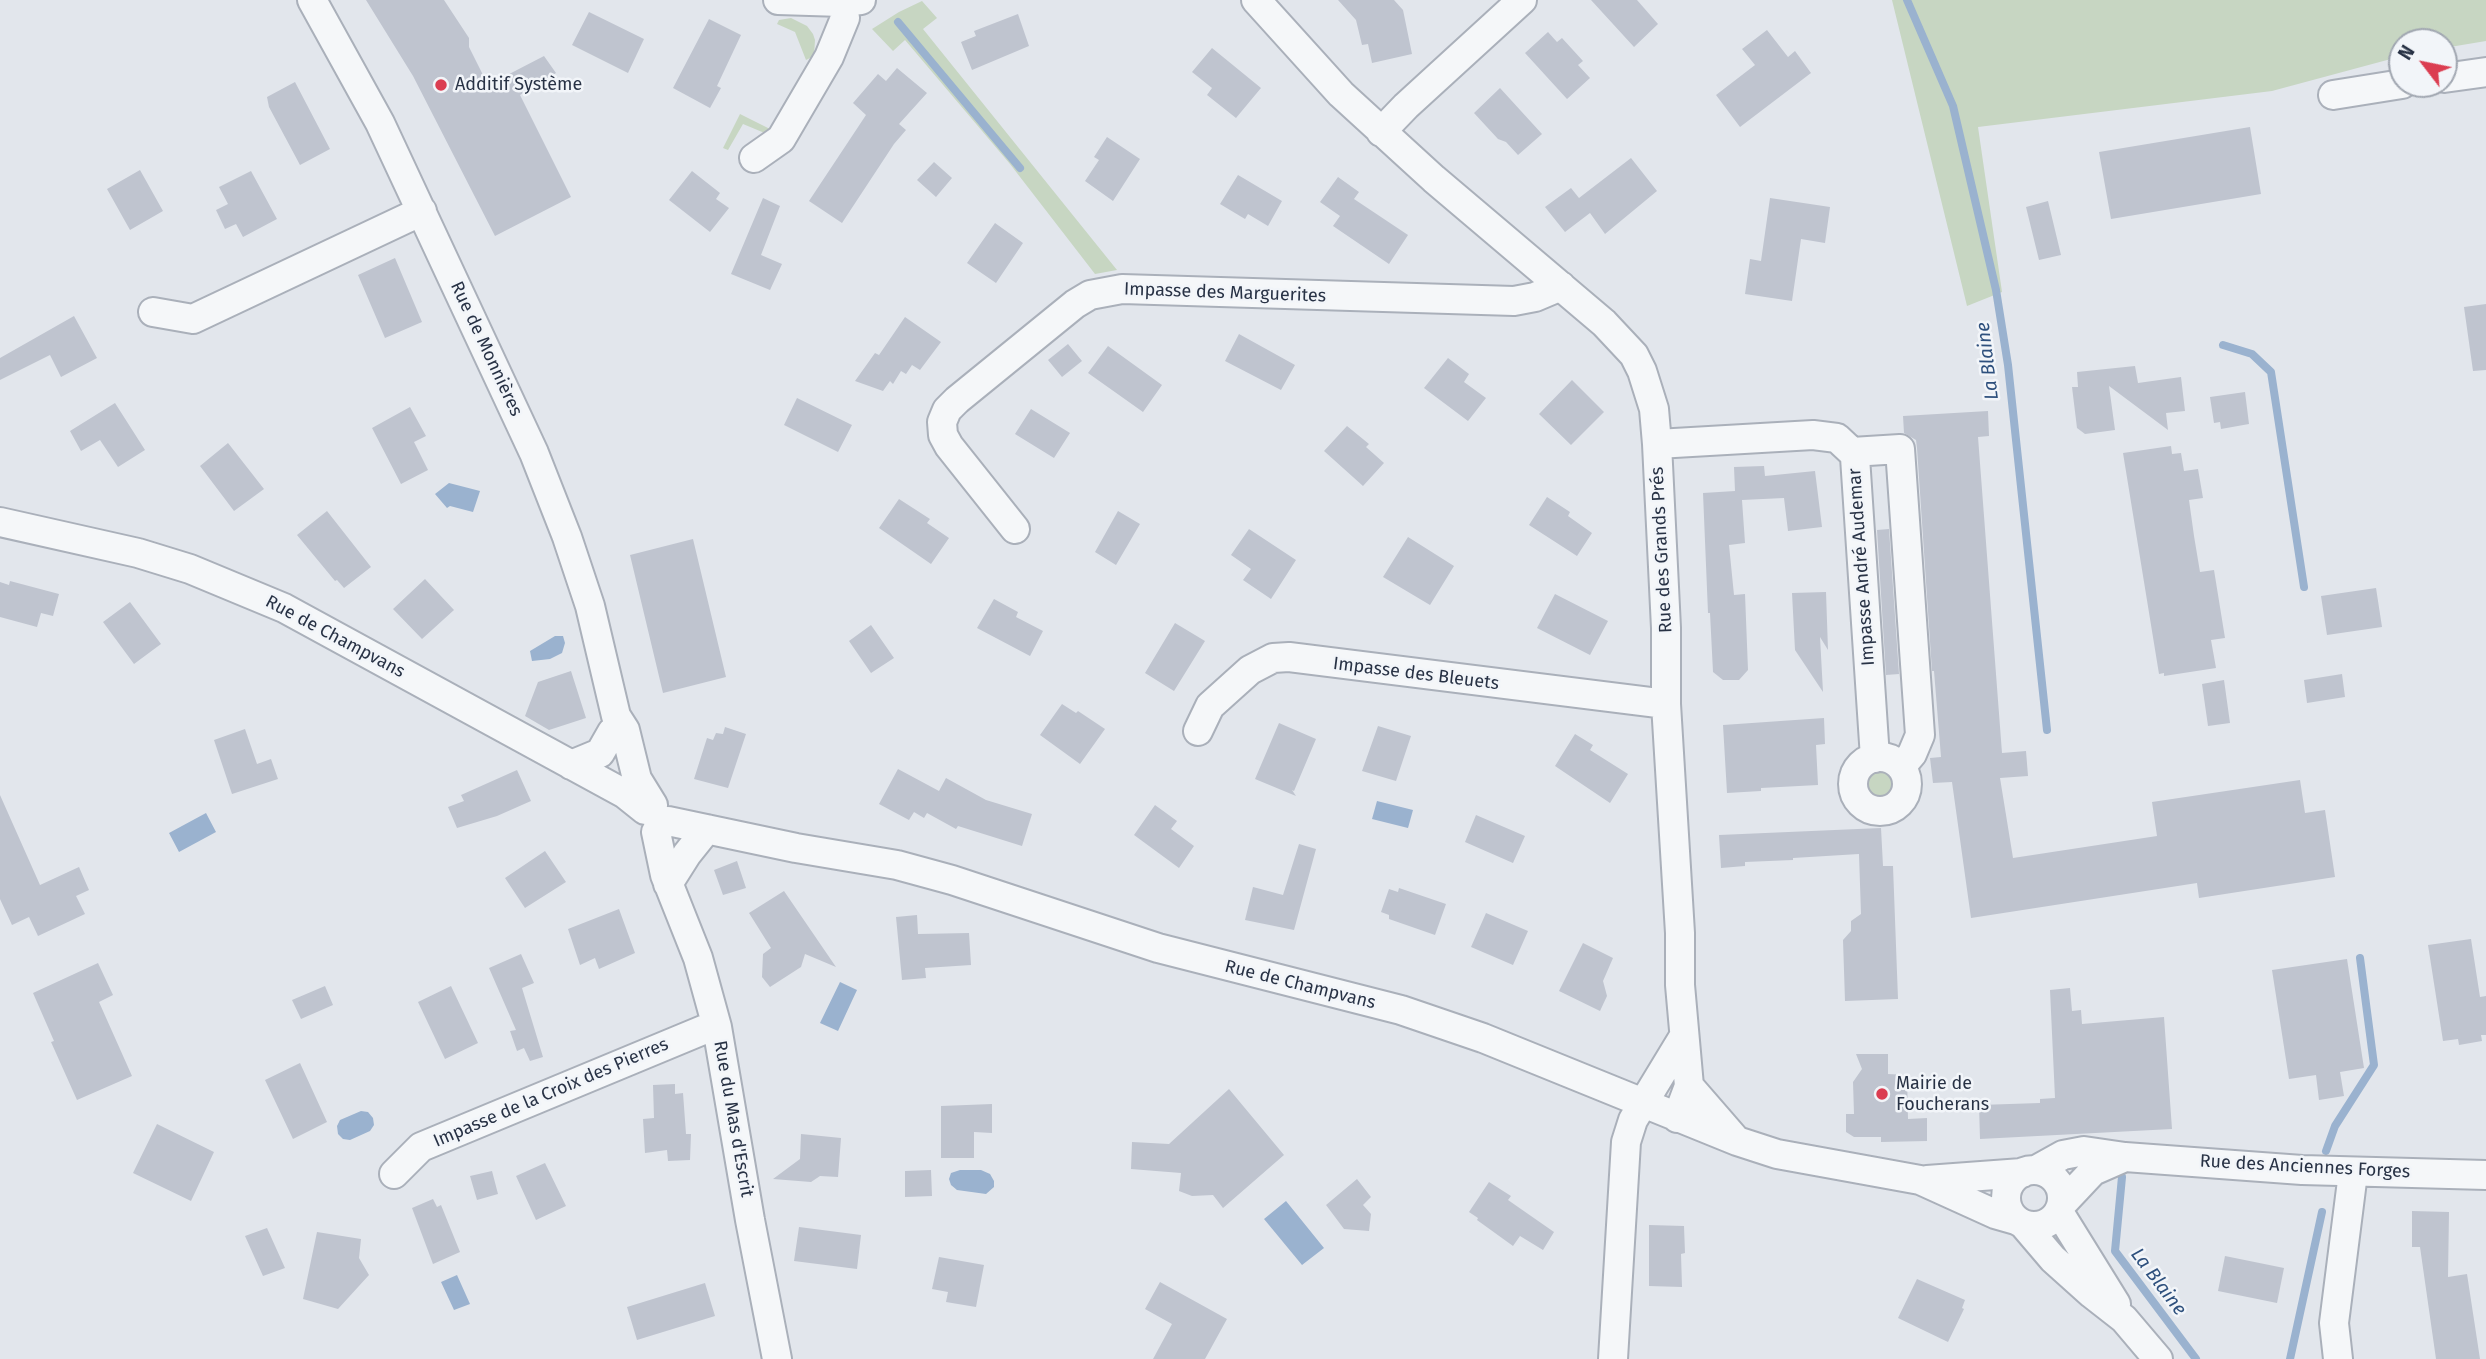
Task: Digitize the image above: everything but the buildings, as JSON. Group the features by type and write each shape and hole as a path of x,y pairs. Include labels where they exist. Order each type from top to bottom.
{"street":[{"name":"Rue de Monnières","path":"312,0 380,123 422,211 518,417 567,537 590,606 614,724 617,790"},
{"path":"754,158 781,139 829,57 852,1 778,0"},
{"name":"Rue des Grands Prés","path":"1256,0 1341,94 1381,132 1619,336 1634,355 1648,388 1654,409 1657,444 1666,628 1666,704 1680,933 1680,985 1689,1086 1677,1118"},
{"path":"1381,132 1522,0"},
{"path":"2458,76 2486,72"},
{"path":"2346,93 2388,86"},
{"path":"153,312 193,319 422,211"},
{"name":"Impasse des Marguerites","path":"1015,529 949,446 943,435 942,422 947,410 957,400 1075,304 1090,295 1122,289 1514,301 1535,298 1561,286"},
{"name":"Impasse André Audemar","path":"1657,444 1813,435 1837,439 1852,452 1855,457 1875,758"},
{"path":"1852,452 1900,449 1920,734 1912,754 1901,767"},
{"name":"Rue de Champvans","path":"0,522 138,553 235,587 284,608 617,790 656,817 796,848 897,865 952,880 1158,948 1401,1010 1483,1038 1737,1141 1777,1154 1920,1181 2020,1222"},
{"name":"Impasse des Bleuets","path":"1198,731 1210,706 1250,670 1273,658 1289,657 1666,704"},
{"name":"Rue de Monnières","path":"614,724 625,730 637,779 656,817"},
{"path":"570,765 600,753 614,724"},
{"path":"1875,758 1890,758 1901,767 1907,778 1908,786 1901,802 1886,811 1870,809 1856,797 1854,778 1863,762 1875,758"},
{"name":"Rue du Mas d'Escrit","path":"656,817 660,859 698,958 717,1027 777,1359"},
{"path":"668,884 707,829"},
{"name":"Impasse de la Croix des Pierres","path":"394,1174 421,1147 703,1030 717,1027"},
{"path":"1612,1359 1626,1142 1633,1120 1684,1036"},
{"path":"1689,1086 1737,1141"},
{"name":"Rue des Anciennes Forges","path":"2029,1171 2063,1155 2084,1150 2125,1157 2353,1173 2486,1175"},
{"name":"Rue des Anciennes Forges","path":"2060,1208 2093,1171 2125,1157"},
{"path":"2124,1318 2053,1259 2007,1208 2006,1195 2011,1182 2029,1171 2049,1174 2059,1184 2062,1190 2060,1208 2082,1252 2107,1287 2124,1318 2158,1359"},
{"name":"Rue de Champvans","path":"1920,1181 2029,1171"},
{"path":"2338,1359 2334,1323 2353,1173"},
{"path":"2020,1222 2044,1225 2060,1208"}],"green space":[{"path":"1892,0 2486,0 2486,41 2458,46 2458,28 2388,28 2388,60 2272,91 1978,127 2002,292 1967,306"},
{"path":"922,1 937,18 923,29 1117,270 1095,274 1010,164 905,40 893,51 872,29"},
{"path":"791,18 807,26 813,34 814,56 806,60 795,32 777,24 779,20"},
{"path":"790,93 796,96 788,111 767,134 743,124 728,150 723,148 740,114 770,129"},
{"path":"1881,770 1891,774 1895,784 1891,794 1881,798 1871,794 1867,784 1871,774"}],"water":[{"path":"449,483 480,491 473,512 450,506 447,508 435,494"},
{"path":"555,636 563,636 565,643 562,653 550,659 532,661 530,651"},
{"path":"1377,801 1413,810 1408,828 1372,819"},
{"path":"206,813 216,832 179,852 169,833"},
{"path":"840,982 857,990 838,1031 820,1023"},
{"path":"361,1111 368,1112 374,1125 370,1131 350,1140 343,1139 338,1134 337,1126 340,1120"},
{"path":"981,1170 990,1174 994,1187 986,1194 957,1190 949,1179 951,1173"},
{"path":"1286,1201 1324,1248 1302,1265 1264,1219"},
{"path":"457,1275 470,1304 454,1310 441,1282"}],"waterway":[{"name":"La Blaine","path":"1907,0 1953,106 1996,290 2008,365 2047,730"},
{"path":"898,22 1020,168"},
{"name":"La Blaine","path":"2223,345 2252,354 2271,372 2304,587"},
{"name":"La Blaine","path":"2326,1151 2335,1126 2374,1065 2360,958"},
{"name":"La Blaine","path":"2122,1177 2115,1251 2196,1359"},
{"name":"La Blaine","path":"2290,1359 2322,1212"}],"place":[{"name":"Additif Système","path":"441,85"},
{"name":"Mairie de Foucherans","path":"1882,1094"}]}
